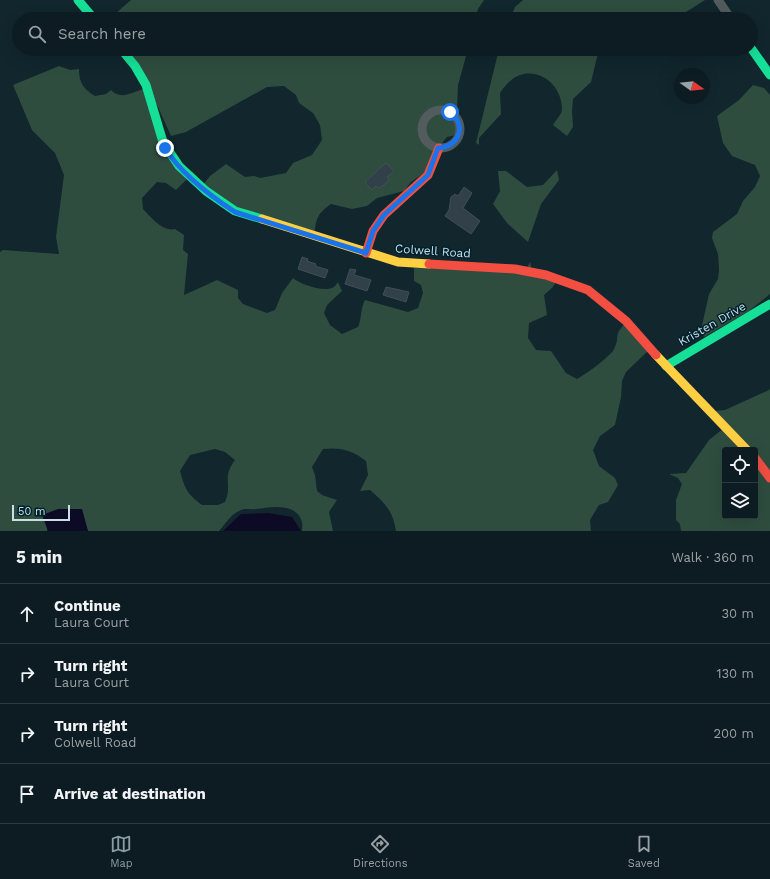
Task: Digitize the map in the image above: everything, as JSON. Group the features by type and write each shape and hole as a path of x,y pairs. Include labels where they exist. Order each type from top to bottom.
{"street":[{"path":"78,0 88,12"},
{"path":"718,0 726,12"},
{"name":"Colwell Road","path":"126,56 142,78 151,98 165,148 174,162 218,200 235,212 398,262 515,269 546,275 570,282 588,290 626,321 666,366 744,447"},
{"path":"757,56 770,75"},
{"path":"437,110 444,110 454,115 460,126 460,132 455,142 450,146 438,148 427,142 422,130 426,118 437,110"},
{"path":"366,253 373,231 384,215 428,175 438,148"},
{"name":"Kristen Drive","path":"666,366 770,304"},
{"path":"758,462 770,478"}],"green space":[{"path":"131,0 484,0 477,12 117,12"},
{"path":"523,0 705,0 686,12 513,12 515,7"},
{"path":"126,56 466,56 458,85 456,135 447,137 436,151 435,165 411,182 404,191 377,198 367,206 352,209 331,204 322,211 318,218 315,226 314,237 250,217 203,185 210,176 226,164 245,177 254,176 260,178 286,173 293,163 312,155 322,140 320,125 313,113 299,103 296,95 284,86 267,87 186,132 171,136 158,107"},
{"path":"497,56 597,56 591,82 573,99 573,127 567,136 553,125 562,111 559,93 549,81 543,77 536,74 528,74 520,75 508,82 500,93 501,114 479,138 479,145 476,143"},
{"path":"59,66 70,70 79,69 80,79 83,86 95,96 106,94 111,90 119,95 126,95 143,89 187,179 176,190 166,183 157,182 142,198 143,209 158,224 166,228 175,229 184,235 183,250 188,254 184,295 217,280 238,290 238,298 243,304 267,313 275,310 282,293 293,278 306,285 323,289 333,288 338,282 342,291 327,305 324,313 330,325 342,334 358,327 365,300 408,312 418,308 423,293 421,285 414,281 414,268 525,271 530,262 532,271 558,279 552,288 544,295 547,315 529,323 528,338 536,350 551,351 566,373 577,379 586,374 612,352 616,345 618,333 622,326 627,322 651,348 626,372 622,381 621,397 615,425 600,436 593,450 599,466 615,478 618,485 608,502 599,505 590,520 591,531 396,531 393,518 384,503 370,490 360,491 368,475 366,461 356,454 335,448 323,449 312,467 315,475 317,491 322,495 337,500 329,512 333,531 302,531 302,522 294,511 282,507 269,507 241,510 231,516 219,531 88,531 84,520 50,518 47,531 0,531 0,252 3,250 59,254 56,237 64,175 55,153 32,130 13,85","holes":["215,449 225,452 235,460 229,472 228,490 225,502 218,505 202,505 187,491 180,471 190,455"]},
{"path":"753,85 764,88 770,95 770,294 749,311 704,337 701,330 709,294 718,279 719,270 718,254 712,238 713,232 737,214 743,201 755,187 760,176 755,165 732,156 723,143 717,116 739,100"},
{"path":"557,170 559,180 541,204 528,242 507,223 493,204 500,191 498,171 506,171 527,187 543,185"},
{"path":"770,388 770,531 681,531 680,524 676,520 676,500 682,484 678,478 669,474 686,473 709,440 724,428 714,411 725,410 769,390"}],"shaded area":[{"path":"58,509 82,509 88,531 48,531 42,515"},
{"path":"268,513 292,517 301,531 223,531 241,514"}],"building":[{"path":"386,163 394,171 387,177 389,180 383,186 378,188 376,186 372,190 365,182"},
{"path":"464,187 472,193 463,208 480,221 471,234 445,216 449,210 451,197 455,194 458,196"},
{"path":"302,257 308,259 307,261 316,264 315,266 328,270 325,278 298,269"},
{"path":"350,269 356,270 354,275 371,280 367,291 345,284"},
{"path":"386,287 409,292 406,302 383,295"}],"traffic: fast":[{"path":"78,0 88,12"},
{"path":"127,56 135,66 146,85 163,142 179,166 206,191 235,211 262,219"},
{"path":"757,56 770,75"},
{"path":"666,366 770,304"}],"traffic: slow":[{"path":"262,219 398,262 429,264"},
{"path":"656,355 744,447"}],"traffic: jam":[{"path":"366,253 373,231 384,215 428,175 439,148"},
{"path":"429,264 515,269 546,275 588,290 626,321 656,355"},
{"path":"758,462 770,478"}],"route":[{"path":"165,148 174,162 218,200 235,212 366,253 373,231 384,215 428,175 438,148 450,146 458,137 460,126 458,120 450,112"}]}
